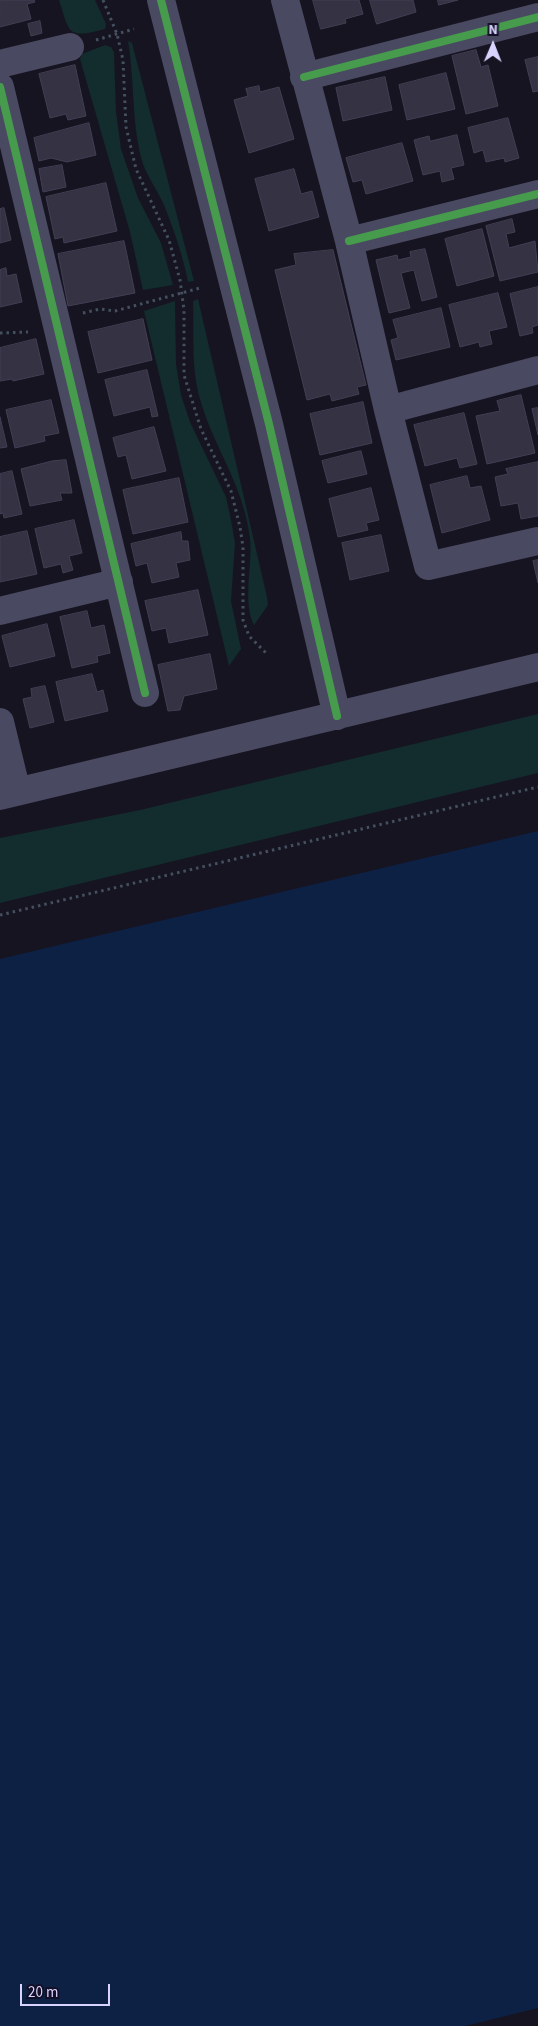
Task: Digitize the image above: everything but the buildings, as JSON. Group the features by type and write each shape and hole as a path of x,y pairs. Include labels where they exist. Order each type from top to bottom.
{"street":[{"path":"285,0 349,241 388,410 428,566 538,541"},
{"path":"167,2 267,414 337,716"},
{"path":"304,77 538,16"},
{"path":"0,64 70,47"},
{"path":"0,87 146,693"},
{"path":"349,241 538,194"},
{"path":"388,410 538,370"},
{"path":"0,611 119,582"},
{"path":"0,722 8,794 538,668"}],"path":[{"path":"103,0 117,34 124,60 126,127 136,169 169,240 182,292 184,375 201,429 231,491 240,527 244,547 243,620 249,636 268,655"},
{"path":"70,47 134,29"},
{"path":"0,333 32,331 42,325 57,323 100,308 116,311 200,288"},
{"path":"0,915 538,786"}],"green space":[{"path":"59,0 95,0 106,24 105,29 83,33 72,31 65,20"},
{"path":"128,41 132,43 194,281 188,282 168,214 143,164 135,118"},
{"path":"105,45 111,47 114,52 116,112 121,149 138,198 161,243 173,285 143,290 130,232 80,59 82,54"},
{"path":"198,299 267,597 268,605 254,625 248,594 251,548 246,518 235,483 206,417 197,387 194,363 193,301"},
{"path":"175,301 176,364 181,395 190,422 226,497 235,543 231,601 241,649 229,666 144,311"},
{"path":"538,714 538,773 0,903 0,838 140,810"}],"water":[{"path":"538,831 538,2008 465,2026 0,2026 0,959"}],"cycle path":[{"path":"161,0 269,424 337,716"},
{"path":"304,77 538,17"},
{"path":"0,87 145,693"},
{"path":"349,241 538,194"}]}
